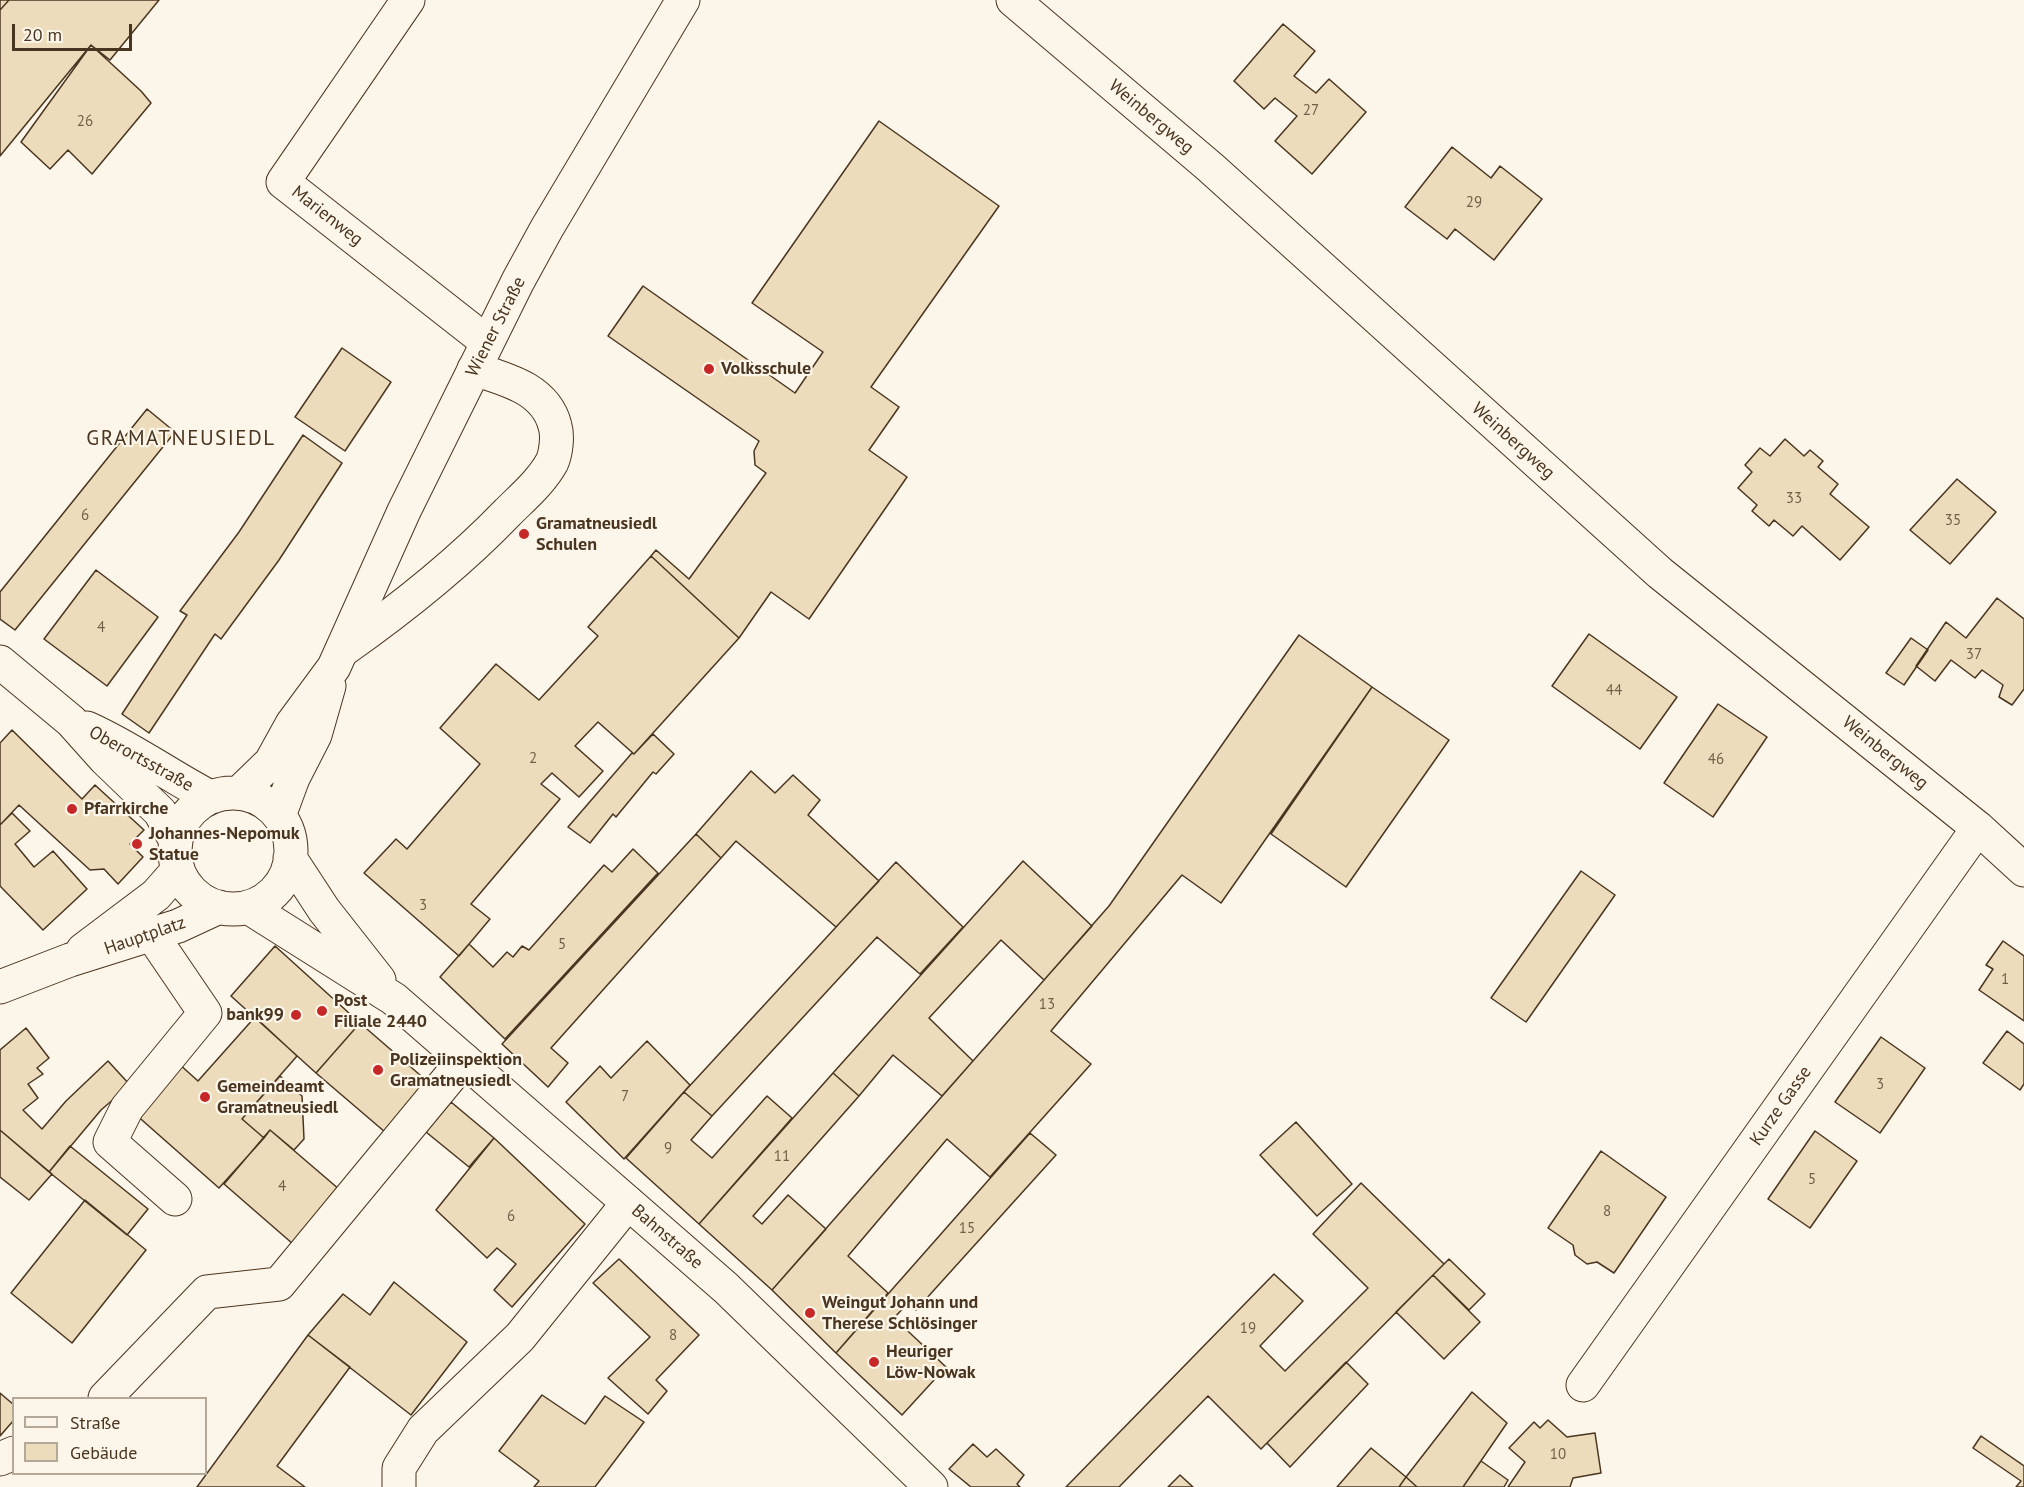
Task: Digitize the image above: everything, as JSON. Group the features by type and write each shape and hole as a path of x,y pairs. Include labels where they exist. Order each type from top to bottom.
{"main road":[{"name":"Marienweg","path":"408,0 283,182 480,356"},
{"name":"Wiener Straße","path":"279,816 293,778 315,735 338,659 404,511 480,356 547,228 683,0"},
{"name":"Weinbergweg","path":"1013,0 1210,166 1660,573 1978,828 2024,870"},
{"path":"338,659 406,605 493,529 540,480 553,460 556,442 555,427 548,411 538,397 512,381 480,356"},
{"name":"Wiener Straße","path":"225,795 271,762 291,724 338,659"},
{"name":"Oberortsstraße","path":"0,662 71,721 105,759 160,812 177,856"},
{"name":"Oberortsstraße","path":"71,721 116,741 176,779 225,795"},
{"path":"225,795 253,796 266,803 279,816 287,831 290,858 287,871 277,888 261,901 233,907 194,894 184,883 177,856 180,827 187,815 198,805 225,795"},
{"name":"Kurze Gasse","path":"1583,1384 1978,828"},
{"name":"Hauptplatz","path":"69,960 156,895 177,856"},
{"name":"Bahnstraße","path":"290,858 324,910 394,999 726,1288 931,1487"},
{"name":"Hauptplatz","path":"0,987 69,960 233,907"},
{"name":"Bahnstraße","path":"233,907 394,999"},
{"path":"152,935 205,1013 127,1108 110,1143 174,1199"},
{"path":"106,1397 207,1292 279,1284 464,1060"},
{"path":"399,1487 399,1468 423,1430 520,1337 628,1203"}],"building":[{"path":"0,0 9,0 0,10"},
{"path":"9,0 159,0 110,60 91,45 0,156 0,10"},
{"path":"1283,24 1315,51 1294,76 1316,93 1329,79 1366,112 1312,174 1275,141 1297,116 1275,98 1264,109 1234,81"},
{"path":"91,45 151,103 92,174 68,150 50,169 21,142"},
{"name":"Volksschule","path":"879,121 999,206 871,387 899,407 869,450 907,477 809,619 771,592 739,638 651,556 656,550 689,579 766,473 755,465 754,451 759,441 608,336 643,286 795,393 823,352 752,303"},
{"path":"1452,147 1491,178 1500,166 1542,199 1494,260 1455,229 1447,239 1405,207"},
{"path":"342,348 391,382 345,451 295,417"},
{"path":"147,409 175,432 15,630 0,619 0,592"},
{"path":"303,435 342,463 279,560 221,639 215,634 149,733 122,714 187,615 180,611 239,532"},
{"path":"1785,439 1804,456 1810,450 1823,461 1818,467 1838,484 1830,494 1869,527 1840,560 1802,526 1793,536 1774,520 1769,526 1752,511 1757,505 1738,488 1752,472 1745,465 1760,448 1770,456"},
{"path":"1957,479 1996,512 1950,564 1910,530"},
{"path":"651,556 739,638 634,754 598,722 575,746 603,771 579,797 552,773 541,784 560,799 471,904 490,919 459,956 364,873 396,839 407,849 480,764 440,728 496,664 539,700 598,636 588,627"},
{"path":"96,570 158,617 107,686 44,639"},
{"path":"1997,598 2024,619 2024,689 2012,705 1999,697 2003,685 1982,670 1975,678 1951,660 1935,681 1916,666 1946,622 1966,638"},
{"path":"1589,634 1677,697 1640,749 1552,686"},
{"path":"1299,635 1372,687 1221,903 1182,875 1051,1031 1091,1064 990,1177 947,1139 848,1256 888,1293 836,1353 772,1290 1109,906"},
{"path":"1911,638 1928,650 1904,685 1886,673"},
{"path":"1372,687 1449,740 1346,887 1271,834"},
{"path":"1718,704 1767,737 1713,817 1664,783"},
{"name":"Pfarrkirche","path":"12,730 82,799 95,785 144,830 130,844 143,857 118,884 104,869 90,870 19,805 0,825 0,743"},
{"path":"653,734 674,754 656,774 653,772 616,817 613,814 590,843 568,827 632,753 634,754"},
{"path":"751,771 775,793 793,775 820,800 808,815 879,881 836,927 736,841 721,858 696,834"},
{"path":"12,813 30,831 15,844 34,867 53,851 87,889 43,930 0,886 0,825"},
{"path":"696,834 721,858 551,1048 568,1063 548,1087 502,1044"},
{"path":"633,849 658,873 505,1039 440,977 469,944 493,967 507,952 513,957 522,946 529,950 604,865 612,872"},
{"path":"1023,861 1092,926 1044,980 1001,940 929,1018 973,1061 942,1096 893,1055 859,1096 833,1073"},
{"path":"896,862 963,927 920,974 877,937 712,1116 684,1092"},
{"path":"1581,871 1615,895 1526,1022 1491,998"},
{"path":"2003,941 2024,956 2024,1021 1979,990 1993,969 1986,965"},
{"path":"275,946 360,1023 316,1073 231,996"},
{"name":"Gemeindeamt Gramatneusiedl","path":"255,1017 297,1056 242,1119 264,1138 219,1188 134,1113 178,1063 198,1081"},
{"path":"360,1023 435,1088 392,1138 316,1073"},
{"path":"26,1028 49,1058 37,1068 43,1074 28,1084 38,1098 23,1110 42,1129 66,1101 108,1061 130,1085 101,1110 49,1172 0,1130 0,1050"},
{"path":"2007,1031 2024,1044 2024,1084 2020,1090 1983,1063"},
{"path":"1881,1037 1925,1068 1880,1133 1835,1102"},
{"path":"647,1041 690,1085 624,1159 566,1102 600,1066 611,1078"},
{"path":"833,1073 859,1096 753,1216 762,1224 788,1195 826,1229 772,1290 699,1224"},
{"path":"280,1076 302,1096 304,1139 294,1150 270,1130 264,1138 242,1119"},
{"path":"684,1092 712,1116 691,1140 712,1158 767,1096 792,1118 699,1224 626,1158"},
{"path":"451,1102 494,1138 469,1167 426,1132"},
{"path":"1296,1122 1352,1184 1317,1216 1260,1155"},
{"path":"0,1130 52,1174 29,1200 0,1177"},
{"path":"270,1130 340,1190 293,1244 224,1184"},
{"path":"1815,1131 1857,1161 1810,1228 1768,1199"},
{"path":"1030,1133 1056,1155 916,1310 908,1303 894,1318 946,1367 902,1415 836,1353"},
{"path":"494,1138 585,1224 512,1307 494,1290 516,1264 497,1248 487,1258 436,1210"},
{"path":"70,1146 148,1209 127,1235 49,1172"},
{"path":"1601,1151 1666,1197 1614,1273 1597,1262 1587,1264 1575,1255 1573,1245 1548,1228"},
{"path":"1361,1183 1444,1264 1261,1449 1208,1396 1119,1487 1066,1487 1274,1274 1303,1301 1260,1346 1285,1371 1368,1288 1313,1234"},
{"path":"85,1200 146,1250 72,1343 11,1293"},
{"path":"619,1259 699,1335 656,1380 667,1391 648,1414 608,1378 650,1337 593,1283"},
{"path":"1449,1259 1485,1294 1469,1310 1433,1275"},
{"path":"1433,1275 1480,1322 1444,1359 1396,1312"},
{"path":"394,1282 467,1342 411,1415 308,1335 343,1294 370,1315"},
{"path":"308,1335 350,1367 277,1466 305,1487 197,1487"},
{"path":"1346,1362 1368,1384 1290,1467 1267,1443"},
{"path":"1472,1392 1507,1423 1463,1487 1417,1487 1406,1477"},
{"path":"0,1393 12,1403 12,1422 0,1436"},
{"path":"542,1395 585,1424 605,1396 644,1422 595,1487 534,1487 539,1481 499,1451"},
{"path":"1548,1420 1567,1437 1595,1433 1601,1473 1573,1478 1570,1487 1508,1487 1525,1462 1509,1448 1534,1422 1540,1428"},
{"path":"1981,1436 2024,1466 2024,1487 2016,1487 2021,1481 1973,1448"},
{"path":"973,1444 987,1457 996,1449 1024,1475 1017,1484 1020,1487 971,1487 949,1469"},
{"path":"1371,1448 1406,1477 1399,1487 1337,1487"},
{"path":"1481,1461 1508,1480 1504,1487 1463,1487"},
{"path":"1180,1475 1193,1487 1168,1487"},
{"path":"1406,1477 1417,1487 1399,1487"}],"place":[{"name":"Volksschule","path":"709,369"},
{"name":"Gramatneusiedl Schulen","path":"524,534"},
{"name":"Pfarrkirche","path":"72,809"},
{"name":"Johannes-Nepomuk Statue","path":"137,844"},
{"name":"Post Filiale 2440","path":"322,1011"},
{"name":"bank99","path":"296,1015"},
{"name":"Polizeiinspektion Gramatneusiedl","path":"378,1070"},
{"name":"Gemeindeamt Gramatneusiedl","path":"205,1097"},
{"name":"Weingut Johann und Therese Schlösinger","path":"810,1313"},
{"name":"Heuriger Löw-Nowak","path":"874,1362"}],"district":[{"name":"GRAMATNEUSIEDL","path":"181,439"}]}
